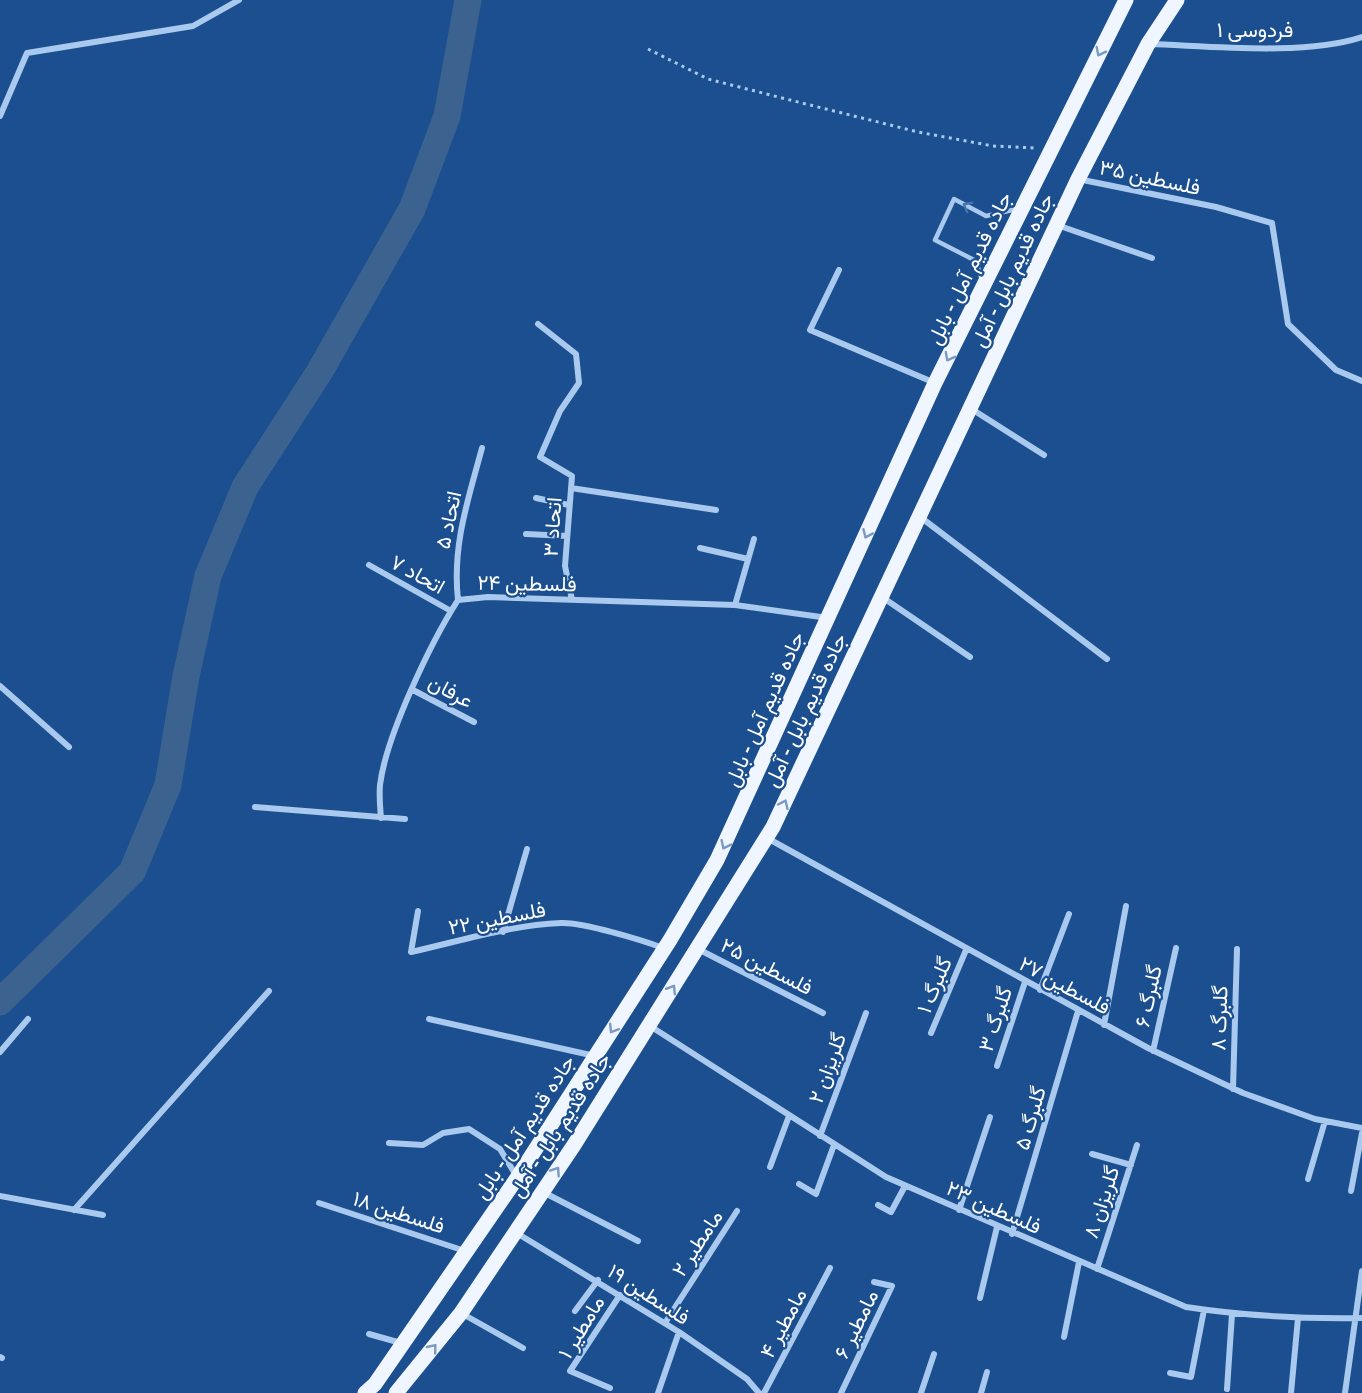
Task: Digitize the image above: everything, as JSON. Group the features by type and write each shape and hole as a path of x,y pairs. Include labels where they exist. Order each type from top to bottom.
{"main road":[{"name":"جاده قدیم بابل - آمل","path":"396,1393 461,1313 543,1192 767,838 1078,179 1148,44 1177,0"},
{"name":"جاده قدیم آمل - بابل","path":"365,1393 405,1344 517,1178 664,949 717,860 935,382 985,288 1022,208 1126,2"}],"street":[{"path":"0,116 27,53 193,26 239,0"},
{"name":"فردوسی ۱","path":"1148,44 1275,48 1348,41 1362,37"},
{"name":"فلسطین ۳۵","path":"1078,179 1216,207 1272,223 1288,324 1336,370 1350,376"},
{"path":"1056,224 1152,258"},
{"path":"839,270 810,330 935,382"},
{"name":"اتحاد ۳","path":"538,324 576,354 579,383 560,411 540,457 572,476 565,566 572,600"},
{"path":"1350,376 1362,373"},
{"path":"1350,376 1362,381"},
{"path":"970,408 1044,455"},
{"name":"اتحاد ۵","path":"458,600 455,569 462,522 482,448"},
{"path":"571,488 716,510"},
{"path":"536,498 569,505"},
{"path":"918,515 1107,659"},
{"path":"526,534 567,536"},
{"path":"735,605 754,539"},
{"path":"700,548 748,559"},
{"name":"اتحاد ۷","path":"369,565 451,611"},
{"name":"فلسطین ۲۴","path":"381,818 383,775 393,735 441,626 458,600 488,597 735,605 828,618"},
{"path":"881,597 970,657"},
{"path":"0,686 69,747"},
{"name":"عرفان","path":"413,690 474,722"},
{"path":"255,807 405,819"},
{"name":"فلسطین ۲۷","path":"767,838 966,950 1153,1051 1233,1089 1325,1121 1362,1128"},
{"path":"503,932 526,849"},
{"path":"1104,1025 1126,906"},
{"name":"فلسطین ۲۲","path":"418,911 411,952 503,932 563,922 643,940 664,949"},
{"path":"1040,990 1069,914"},
{"name":"گلبرگ ۶","path":"1153,1051 1176,948"},
{"name":"فلسطین ۲۵","path":"697,949 823,1013"},
{"name":"گلبرگ ۸","path":"1233,1089 1237,949"},
{"name":"گلبرگ ۱","path":"932,1034 966,950"},
{"name":"گلبرگ ۳","path":"997,1066 1025,982"},
{"path":"74,1210 269,991"},
{"name":"گلبرگ ۵","path":"1012,1234 1078,1011"},
{"name":"گلریزان ۲","path":"820,1136 866,1012"},
{"path":"0,1052 28,1019"},
{"path":"429,1019 595,1056"},
{"name":"فلسطین ۲۳","path":"649,1025 886,1177 1012,1234 1186,1307 1232,1314 1298,1318 1359,1318"},
{"path":"770,1167 789,1116"},
{"path":"958,1210 990,1117"},
{"path":"1308,1179 1325,1121"},
{"path":"389,1143 423,1145 443,1133 469,1129 500,1149 517,1178"},
{"path":"1351,1191 1362,1133"},
{"path":"799,1184 816,1194 834,1145"},
{"name":"گلریزان ۸","path":"1097,1269 1137,1145"},
{"path":"1092,1154 1131,1165"},
{"path":"878,1205 891,1212 905,1186"},
{"path":"543,1192 638,1241"},
{"path":"0,1196 103,1215"},
{"name":"فلسطین ۱۸","path":"319,1203 468,1252"},
{"name":"مامطیر ۲","path":"665,1323 737,1211"},
{"path":"980,1298 997,1227"},
{"name":"فلسطین ۱۹","path":"515,1232 598,1280 679,1332 747,1379 759,1393"},
{"path":"1064,1337 1079,1262"},
{"name":"مامطیر ۴","path":"764,1393 830,1268"},
{"path":"1345,1393 1359,1318 1362,1271"},
{"path":"575,1311 598,1280"},
{"name":"مامطیر ۶","path":"841,1393 892,1286 874,1282"},
{"name":"مامطیر ۱","path":"610,1388 570,1371 620,1294"},
{"path":"1170,1373 1191,1377 1204,1310"},
{"path":"461,1313 523,1348"},
{"path":"1227,1389 1232,1314"},
{"path":"1292,1393 1298,1318"},
{"path":"658,1393 679,1332"},
{"path":"369,1334 405,1344"},
{"path":"921,1393 934,1354"},
{"path":"981,1393 987,1372"}],"lane":[{"path":"985,288 976,261 935,240 945,217 954,199 986,216 1022,208"}],"path":[{"path":"648,49 708,79 918,132 1026,149 1053,146"}],"waterway":[{"path":"0,1002 132,872 168,785 186,676 208,576 245,487 320,371 412,209 447,116 468,0"}]}
